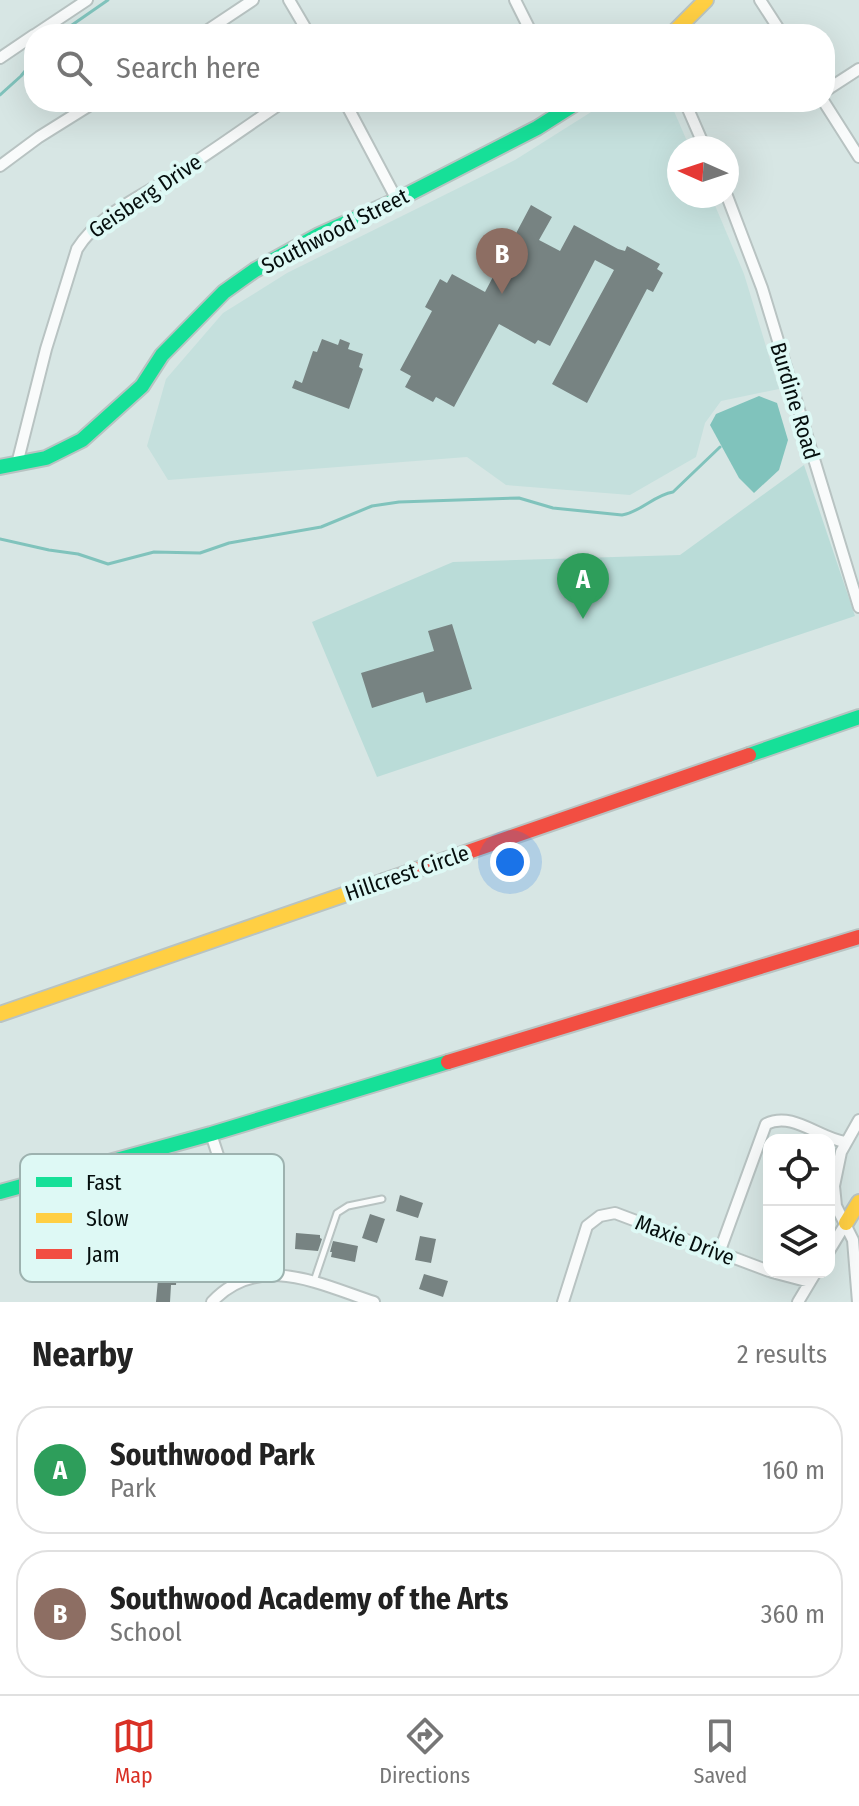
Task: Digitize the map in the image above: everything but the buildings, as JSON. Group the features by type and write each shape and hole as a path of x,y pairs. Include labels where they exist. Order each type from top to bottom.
{"street":[{"path":"50,24 87,0"},
{"path":"217,24 253,0"},
{"path":"289,0 303,24"},
{"path":"515,0 527,24"},
{"path":"682,24 706,0"},
{"path":"760,0 776,24"},
{"path":"0,58 24,42"},
{"path":"835,85 859,69"},
{"path":"0,166 79,112"},
{"name":"Geisberg Drive","path":"17,464 46,349 77,249 85,236 106,218 268,112"},
{"path":"350,112 397,200"},
{"name":"Southwood Street","path":"0,467 46,458 82,440 142,386 162,355 224,292 255,270 319,235 397,200 537,128 560,112"},
{"path":"689,112 700,136"},
{"path":"830,112 859,157"},
{"name":"Burdine Road","path":"732,208 762,288 859,607"},
{"name":"Hillcrest Circle","path":"0,1014 859,717"},
{"path":"138,1154 859,937"},
{"path":"719,1253 766,1124 774,1120 796,1122 817,1134 845,1142"},
{"path":"858,1302 853,1240 836,1206 834,1186 845,1142 859,1120"},
{"path":"211,1134 218,1154"},
{"path":"0,1192 20,1187"},
{"path":"835,1241 859,1202"},
{"name":"Maxie Drive","path":"563,1302 587,1226 600,1216 615,1213 763,1269"},
{"path":"284,1276 314,1282 374,1302"},
{"path":"798,1302 812,1278"},
{"path":"212,1302 242,1282"},
{"path":"332,1302 337,1289"}],"lane":[{"path":"314,1282 337,1213 348,1206 382,1199"}],"shaded area":[{"path":"591,112 674,112 685,136 667,136 667,208 716,208 744,274 779,389 721,401 705,423 696,457 630,495 506,485 467,457 168,480 147,446 166,379 223,313 287,273 515,160"},
{"path":"804,465 855,616 377,777 312,622 453,562 680,555"}],"water":[{"path":"759,396 777,403 788,440 779,470 754,493 739,478 710,425 716,414"}],"waterway":[{"path":"73,24 108,0"},
{"path":"0,95 24,72"},
{"path":"0,539 78,554 108,564 154,552 200,553 229,543 321,527 372,506 399,502 519,498 553,508 622,515 673,492 720,447"}],"traffic: fast":[{"path":"0,467 46,458 82,440 142,386 162,355 224,292 255,270 319,235 397,200 562,112"},
{"path":"749,755 859,717"},
{"path":"138,1154 448,1062"},
{"path":"0,1192 20,1187"}],"traffic: slow":[{"path":"682,24 706,0"},
{"path":"0,1014 384,881"},
{"path":"846,1223 859,1202"}],"traffic: jam":[{"path":"384,881 749,755"},
{"path":"448,1062 859,937"}],"place":[{"name":"Southwood Academy of the Arts","path":"502,294"},
{"name":"Southwood Park","path":"583,619"}]}
